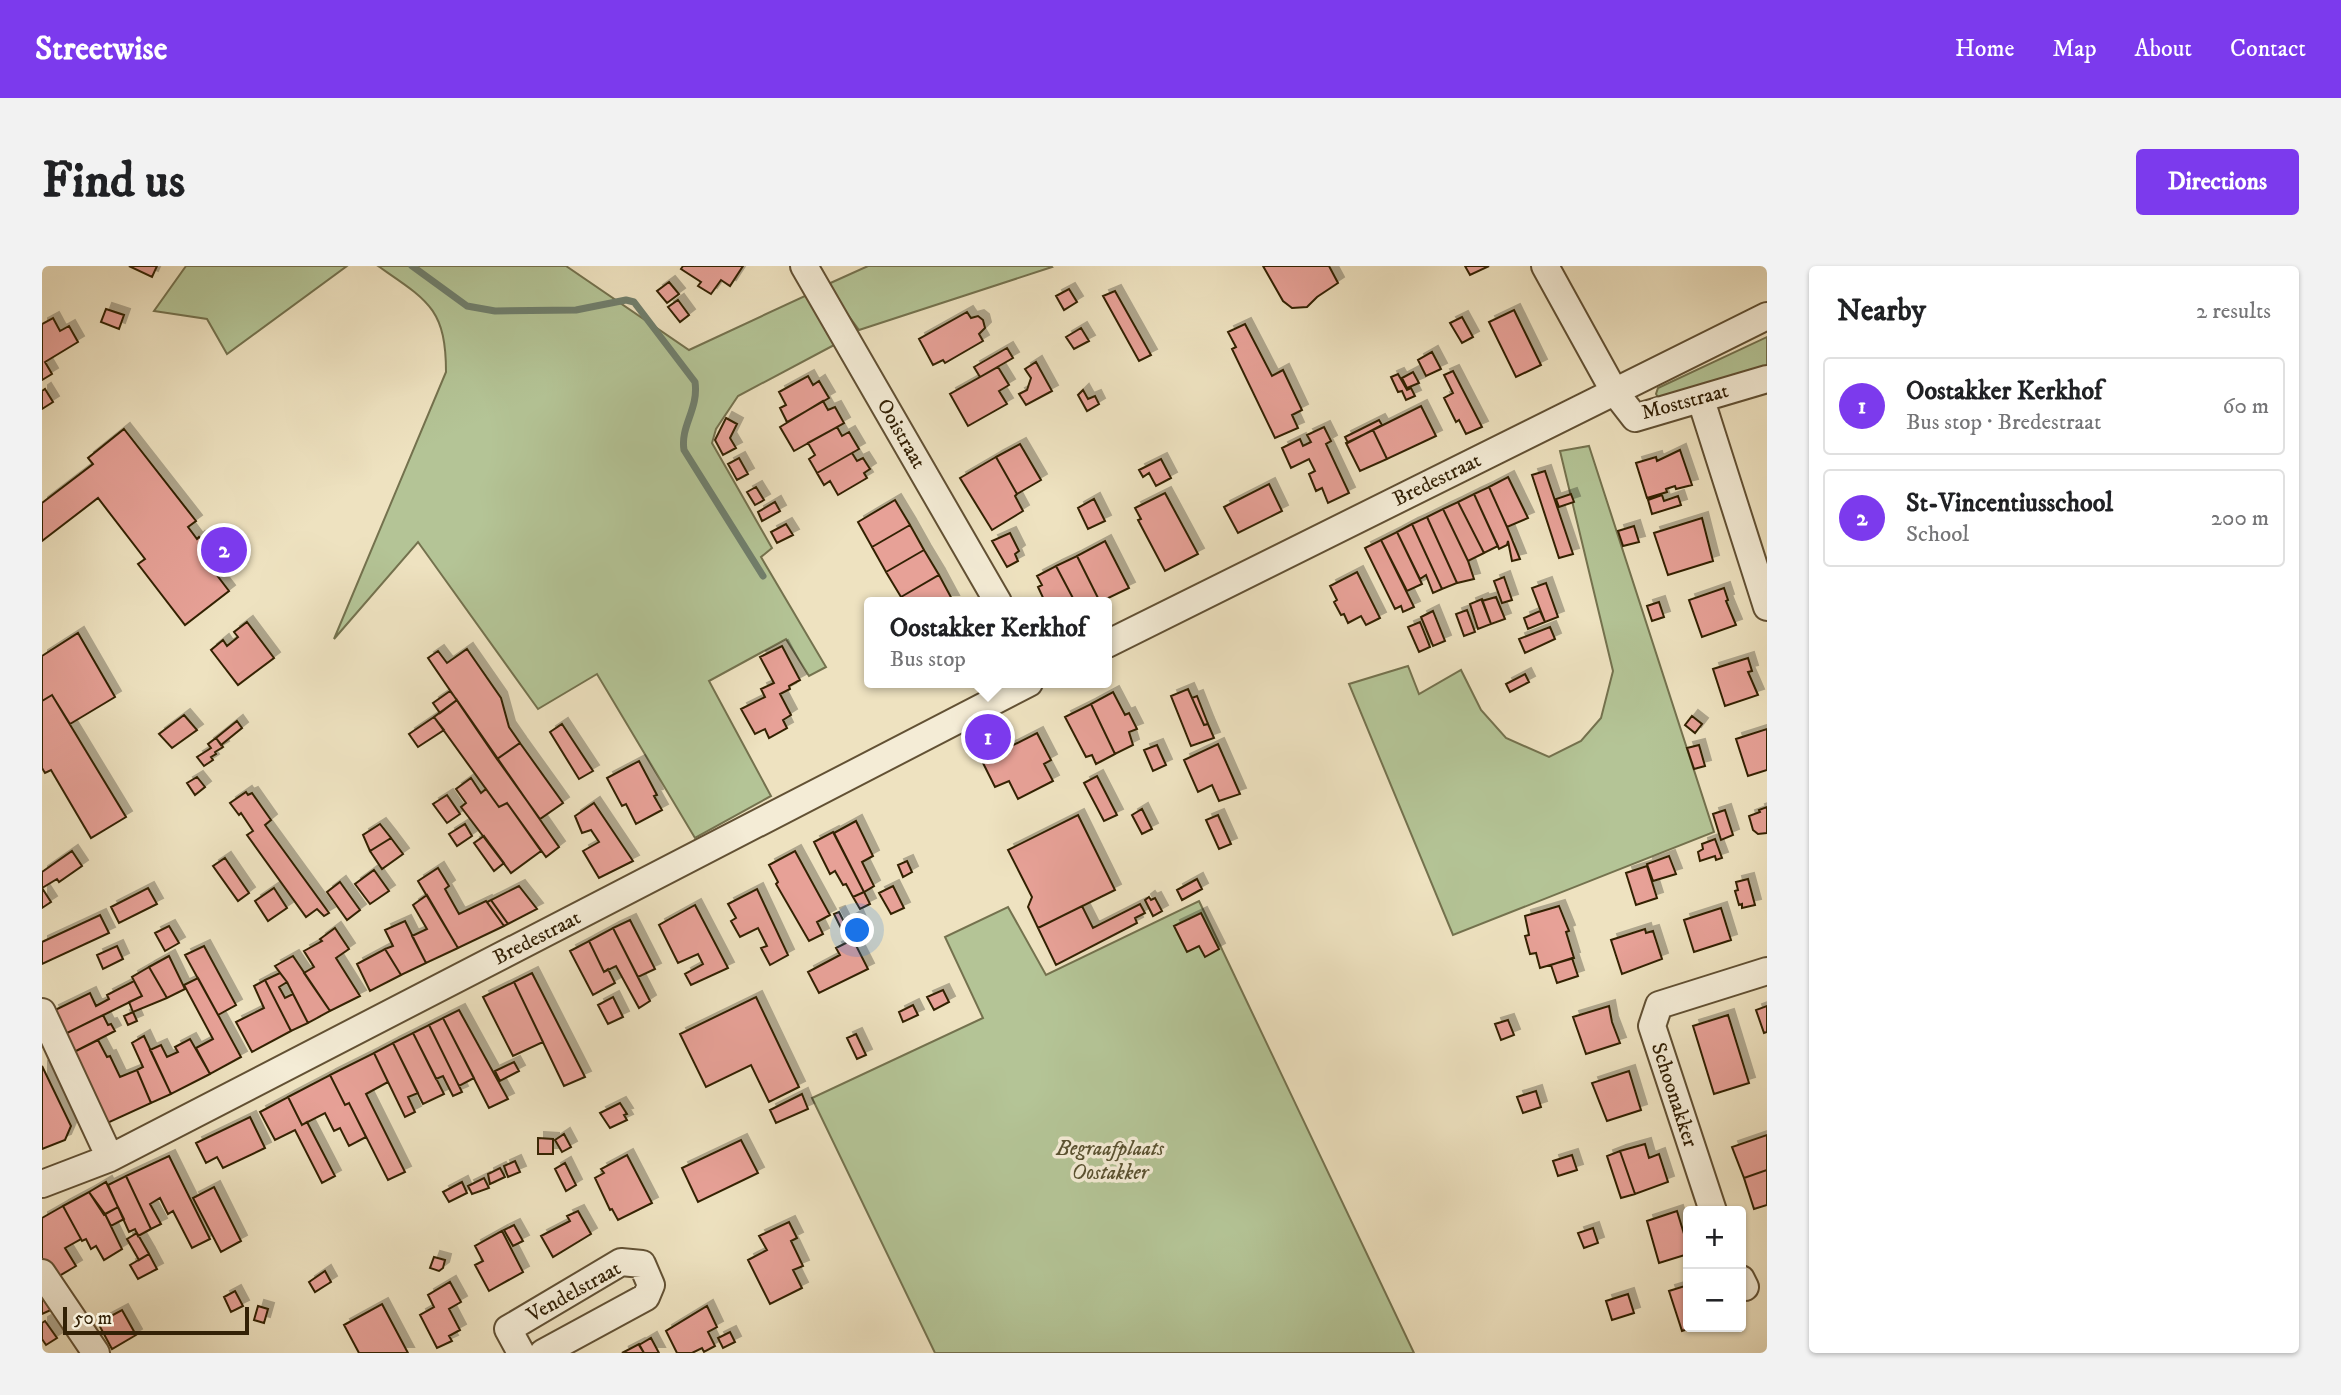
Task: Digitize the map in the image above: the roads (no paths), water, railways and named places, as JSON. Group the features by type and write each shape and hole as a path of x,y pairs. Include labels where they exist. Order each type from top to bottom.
{"street":[{"name":"Ooistraat","path":"804,266 995,597"},
{"path":"1545,266 1614,391"},
{"name":"Bredestraat","path":"1112,642 1767,316"},
{"name":"Moststraat","path":"1614,391 1635,418 1767,379"},
{"path":"1701,400 1767,607"},
{"name":"Bredestraat","path":"42,1184 110,1158 1019,688"},
{"name":"Schoonakker","path":"1711,1206 1652,1026 1660,1005 1767,971"},
{"path":"42,1012 110,1158"},
{"name":"Vendelstraat","path":"522,1353 508,1329 621,1262 642,1264 651,1285 646,1297 543,1353"},
{"path":"42,1273 96,1353"}],"waterway":[{"path":"412,266 467,306 495,311 576,310 626,300 634,302 695,382 696,392 683,441 684,450 763,576"}],"place":[{"name":"St-Vincentiusschool","path":"224,550"},
{"name":"Oostakker Kerkhof","path":"988,737"}],"park label":[{"name":"Begraafplaats Oostakker","path":"1110,1161"}]}
